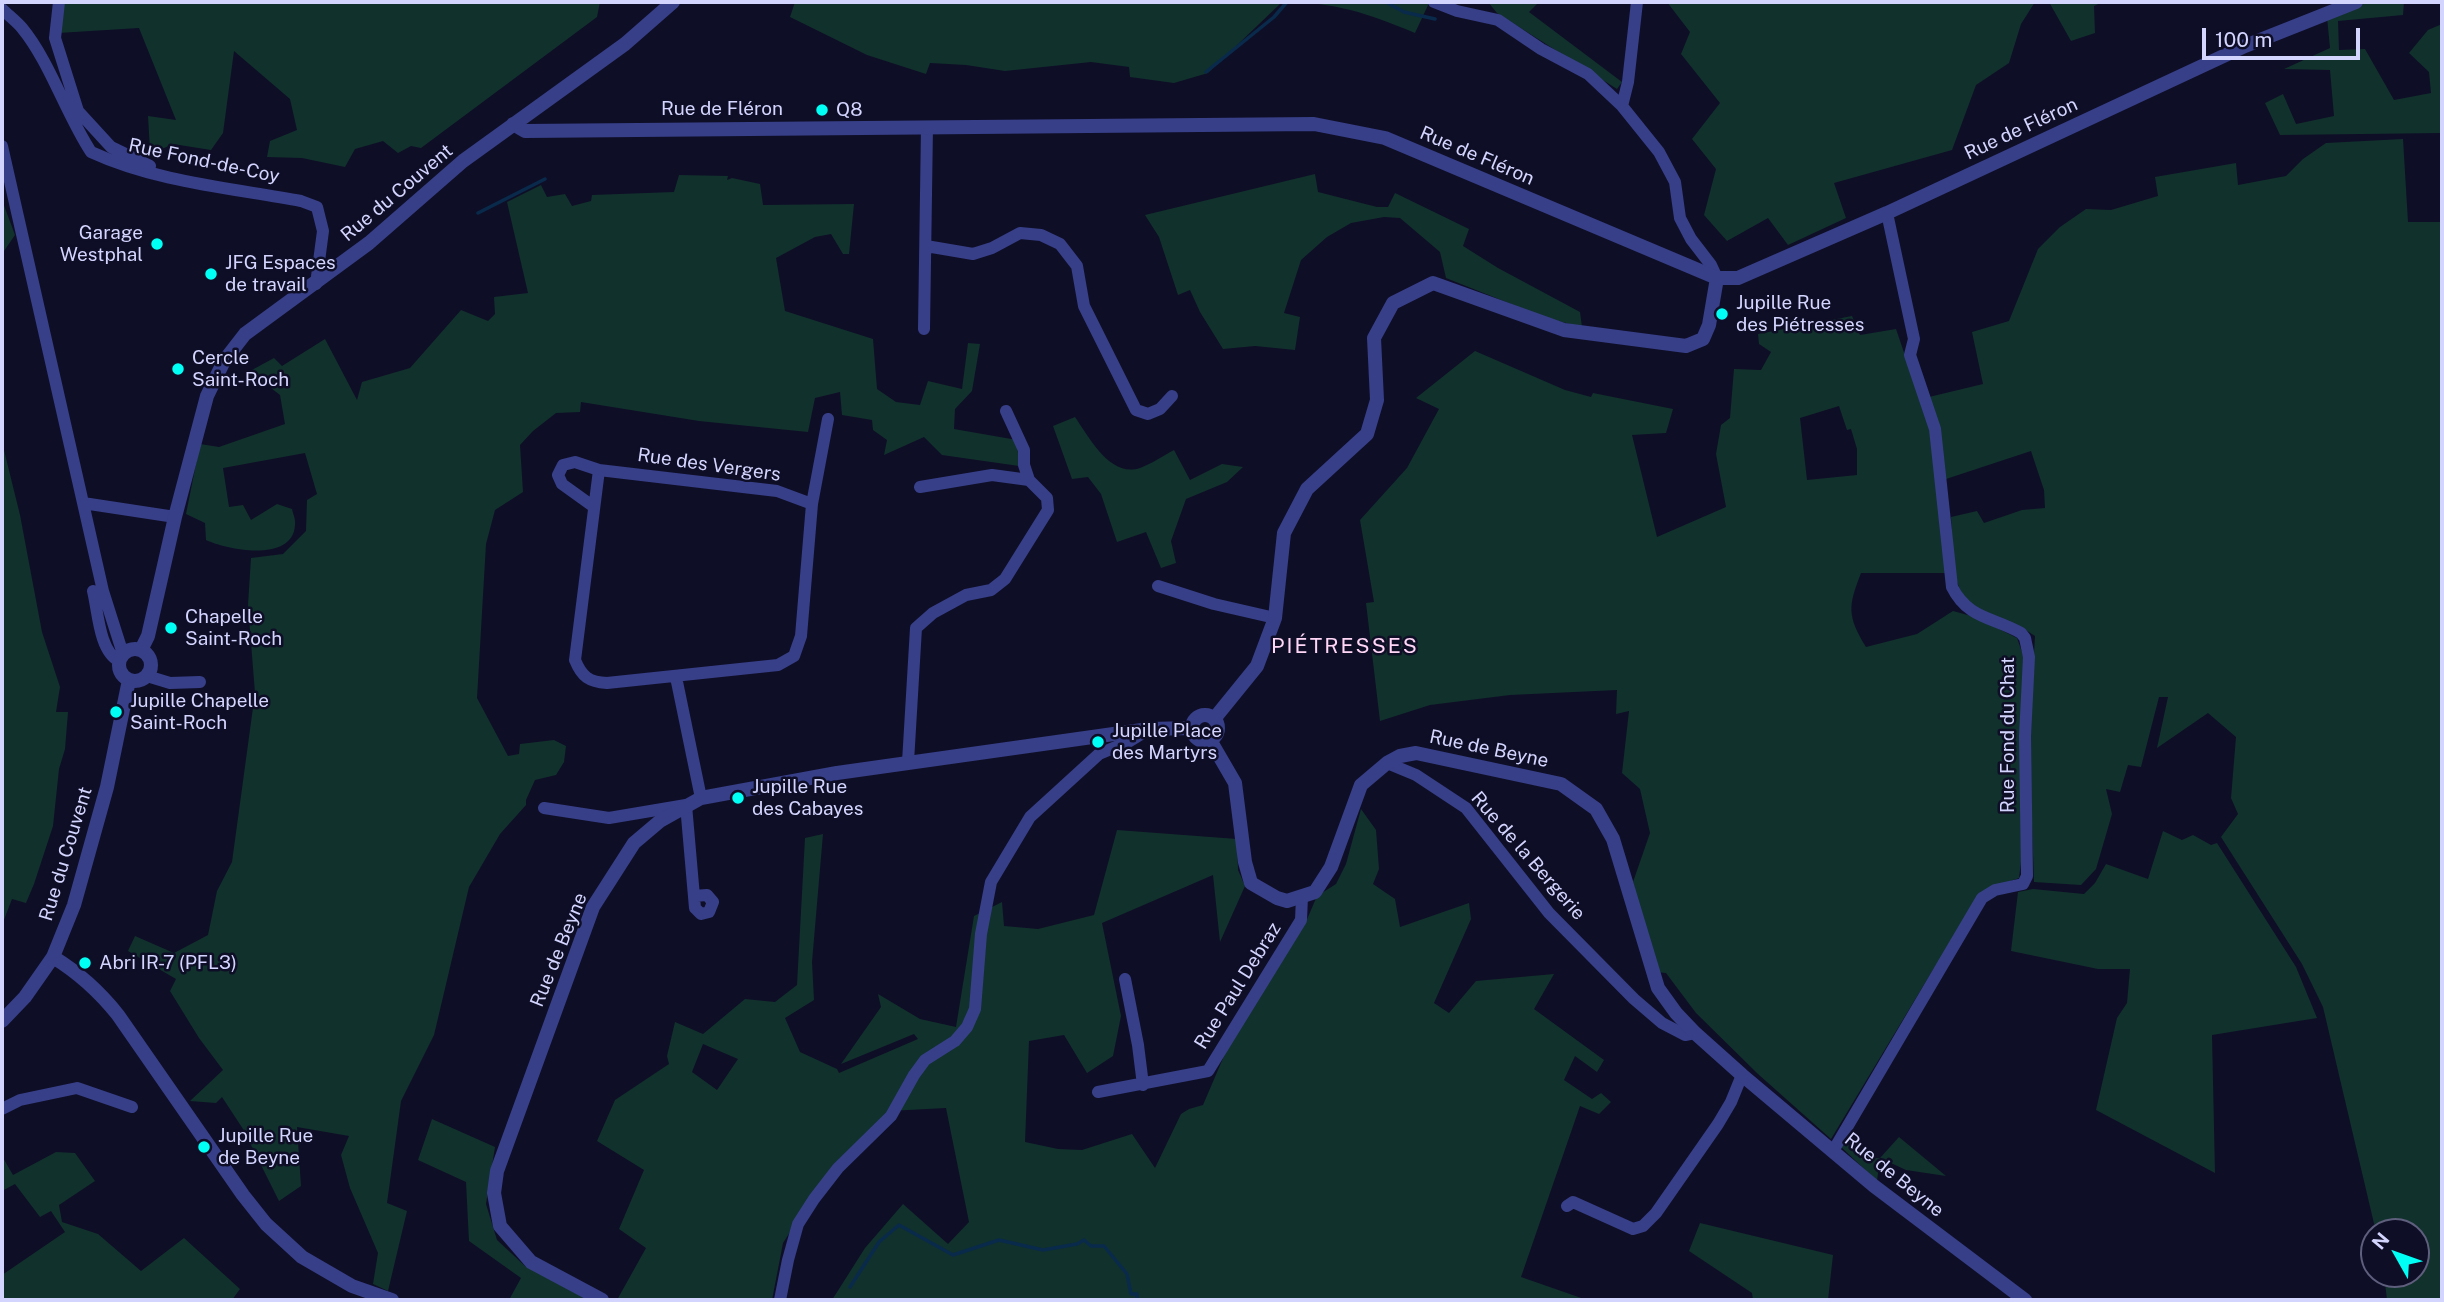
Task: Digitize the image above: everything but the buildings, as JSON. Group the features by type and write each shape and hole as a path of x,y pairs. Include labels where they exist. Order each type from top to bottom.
{"street":[{"path":"59,2 55,38 78,111 111,148 174,178"},
{"name":"Rue du Couvent","path":"141,650 148,636 175,517 207,396 224,361 245,334 369,243 463,161 625,44 673,2"},
{"path":"1214,719 1257,666 1275,618 1284,533 1307,489 1367,434 1377,400 1374,338 1393,303 1433,283 1563,330 1686,346 1703,339 1709,325 1717,278 1712,265 1691,239 1680,218 1675,182 1660,152 1622,106 1588,74 1541,49 1498,20 1457,11 1434,2"},
{"path":"1622,106 1627,93 1637,2"},
{"name":"Rue de Fléron","path":"513,124 525,131 1314,124 1385,138 1717,278 1738,278 1887,213 2245,46 2356,2"},
{"name":"Rue Fond-de-Coy","path":"2,9 22,27 43,60 91,152 131,167 174,178 317,206 323,230 316,284"},
{"path":"924,329 927,127"},
{"path":"2,146 103,591 121,658 120,671 129,680 139,681 147,676 151,667 149,657 141,650 134,649 121,658"},
{"name":"Rue Fond du Chat","path":"1833,1151 1982,898 1995,891 2023,884 2027,876 2027,644 2021,633 1981,617 1959,601 1952,587 1934,429 1910,355 1914,340 1887,213"},
{"path":"926,246 973,254 992,248 1020,233 1041,235 1060,244 1077,266 1084,306 1136,410 1148,414 1160,409 1172,396"},
{"path":"908,762 916,628 933,613 966,595 991,590 1005,579 1048,510 1046,498 1029,480 1024,465 1024,450 1006,411"},
{"path":"599,470 575,660 581,674 591,682 607,683 778,665 793,656 801,636 812,504 828,419"},
{"name":"Rue des Vergers","path":"594,508 562,484 558,475 563,466 575,463 599,470 777,491 812,504"},
{"path":"920,487 992,475 1029,480"},
{"path":"83,503 175,517"},
{"path":"1158,586 1214,604 1275,618"},
{"path":"93,591 102,638 109,653 121,658"},
{"path":"147,676 170,683 200,682"},
{"path":"676,677 701,798"},
{"name":"Rue du Couvent","path":"2,1021 25,996 53,957 74,905 107,787 129,680"},
{"path":"1200,715 1214,719 1218,726 1214,737 1204,741 1193,736 1192,724 1200,715"},
{"name":"Rue de Beyne","path":"602,1300 531,1262 500,1226 494,1193 496,1178 593,907 634,843 660,821 701,798 908,762 1150,729 1192,728"},
{"path":"780,1300 798,1224 814,1199 838,1168 891,1116 925,1060 955,1041 967,1027 975,1009 981,934 991,882 1030,817 1099,754 1150,729"},
{"path":"1210,740 1235,783 1245,862 1251,883 1287,901 1302,897"},
{"name":"Rue de Beyne","path":"1302,897 1314,892 1331,867 1361,785 1387,763 1400,756 1416,753 1561,784 1596,809 1613,839 1658,988 1676,1013 1742,1075 1874,1186 2025,1300"},
{"name":"Rue de la Bergerie","path":"1387,763 1416,775 1466,807 1549,913 1634,999 1662,1023 1685,1035 1695,1033"},
{"path":"544,808 609,818 686,805 694,896"},
{"name":"Rue Paul Debraz","path":"1098,1092 1208,1072 1301,920 1302,897"},
{"path":"53,957 82,976 99,992 243,1195 266,1223 302,1257 352,1286 392,1300"},
{"path":"1125,979 1143,1085"},
{"path":"1567,1206 1573,1202 1586,1206 1633,1229 1643,1226 1656,1213 1718,1124 1742,1075"},
{"path":"4,1105 77,1088 132,1107"}],"green space":[{"path":"62,2 600,2 597,17 421,148 411,146 398,153 383,141 355,149 345,167 302,158 267,157 270,141 297,130 290,99 234,51 223,133 211,150 173,144 150,150 148,116 176,120 139,28 58,33"},
{"path":"795,2 1282,2 1208,73 1174,83 1130,77 1129,67 1091,62 1005,71 930,63 926,74 867,55 790,17"},
{"path":"1282,2 1429,3 1415,33 1350,10 1318,4"},
{"path":"1488,2 1539,2 1529,12 1622,82 1617,89 1497,13"},
{"path":"1667,2 2035,2 2021,24 2009,63 1976,85 1952,150 1834,183 1846,218 1788,245 1768,218 1727,241 1704,215 1716,169 1692,139 1720,103 1681,54 1690,32"},
{"path":"2049,2 2103,2 2094,6 2095,33 2071,41"},
{"path":"2369,2 2404,2 2403,15 2338,21 2339,50 2365,49 2394,100 2431,93 2429,72 2409,53 2428,30 2442,24 2442,133 2280,135 2265,103 2283,94 2296,124 2334,116 2330,70 2284,69 2330,48 2327,17"},
{"path":"2403,139 2408,222 2442,222 2442,1300 2387,1300 2386,1288 2430,1288 2430,1218 2373,1218 2323,1007 2302,964 2221,837 2238,814 2231,798 2236,737 2208,713 2157,748 2168,697 2159,697 2141,767 2128,765 2120,792 2106,789 2112,814 2096,869 2081,885 2034,882 2029,739 2035,636 1983,611 1967,600 1956,579 1951,517 1977,511 1984,523 2022,510 2045,508 2044,490 2031,451 1943,480 1929,397 1983,384 1972,332 2009,321 2038,249 2060,227 2086,209 2111,210 2158,196 2155,177 2236,163 2238,185 2286,176 2303,159 2326,143"},
{"path":"1315,174 1318,192 1377,207 1388,207 1395,193 1469,229 1463,246 1580,312 1582,327 1546,318 1446,278 1440,252 1400,218 1384,217 1351,223 1327,237 1301,260 1284,313 1300,317 1295,350 1255,346 1223,349 1190,290 1178,295 1159,237 1145,215"},
{"path":"679,175 728,176 727,180 732,178 760,184 763,205 854,204 849,254 843,254 831,234 815,237 776,258 785,311 873,339 877,389 896,402 920,405 928,381 962,389 968,343 980,344 972,391 955,409 954,429 1017,440 1019,466 942,455 924,437 884,455 887,440 873,430 872,420 842,415 840,392 815,398 808,432 699,421 581,402 580,412 556,413 520,445 523,492 495,510 486,544 477,698 508,756 519,754 520,744 554,740 566,746 564,762 556,775 535,780 526,805 500,834 469,887 434,1035 401,1101 387,1203 407,1211 388,1291 373,1284 378,1253 350,1188 341,1155 349,1136 297,1127 301,1186 279,1201 243,1129 222,1097 216,1103 190,1101 223,1070 199,1038 170,991 176,979 128,951 135,936 174,953 208,935 217,891 232,862 255,693 248,605 251,558 283,554 306,531 307,500 317,494 305,453 223,468 229,507 243,505 251,520 277,504 292,509 295,525 291,537 283,545 271,549 243,550 206,540 205,523 186,514 200,444 219,447 285,424 280,395 267,385 254,381 250,371 274,358 282,366 325,339 357,400 362,382 410,368 461,310 488,321 495,314 494,297 528,293 507,202 541,185 547,197 565,194 572,206 591,201 592,195 674,192"},
{"path":"2,200 15,235 2,254"},
{"path":"1852,316 1860,335 1896,329 1930,429 1949,573 1861,573 1852,611 1855,627 1866,647 1917,634 1953,611 1975,617 2017,638 2023,655 2023,846 2019,878 1991,888 1934,968 1831,1139 1758,1074 1696,1013 1666,973 1656,972 1633,882 1650,833 1640,789 1622,773 1629,711 1616,714 1617,690 1510,695 1430,705 1380,721 1366,603 1374,602 1360,520 1407,468 1439,409 1416,398 1475,351 1565,390 1591,397 1593,393 1673,409 1666,433 1632,435 1657,537 1726,507 1716,454 1721,425 1730,418 1734,369 1761,370 1771,352 1759,344 1758,334","holes":["1839,406 1847,430 1851,429 1857,449 1857,475 1807,480 1800,418"]},
{"path":"1075,417 1094,445 1110,462 1129,470 1140,468 1174,450 1190,480 1222,464 1243,467 1227,482 1186,499 1171,541 1176,563 1161,568 1146,532 1117,542 1101,494 1088,477 1072,479 1053,426"},
{"path":"2,442 20,515 42,632 60,687 56,712 68,712 53,826 26,903 12,899 2,925"},
{"path":"1361,809 1376,830 1379,869 1373,884 1395,899 1400,927 1469,903 1471,919 1434,1003 1449,1013 1476,981 1554,974 1534,1009 1604,1060 1597,1072 1575,1056 1564,1080 1592,1099 1601,1093 1611,1102 1599,1114 1580,1106 1521,1277 1587,1300 832,1300 865,1248 903,1204 948,1244 969,1222 946,1108 889,1111 833,1165 783,1243 772,1300 617,1300 646,1248 619,1229 644,1170 597,1141 615,1100 669,1064 667,1056 675,1022 703,1034 745,999 775,1002 797,985 805,838 823,834 812,962 814,1000 785,1018 800,1052 837,1069 839,1073 918,1039 914,1034 841,1064 881,1007 878,994 920,1019 956,1027 974,916 1002,902 1004,926 1038,929 1094,915 1117,830 1237,839 1238,870 1245,886 1220,942 1213,875 1102,923 1121,1016 1113,1056 1087,1073 1064,1035 1029,1041 1025,1142 1058,1149 1082,1150 1132,1134 1155,1168 1181,1114 1203,1105 1227,1049 1305,924 1317,896 1336,884 1346,864","holes":["703,1044 738,1059 717,1090 692,1072"]},
{"path":"2163,831 2182,840 2193,835 2211,845 2217,843 2296,967 2317,1018 2212,1035 2215,1173 2096,1110 2117,1018 2127,1003 2130,969 2098,969 2011,951 2018,892 2033,889 2084,894 2095,883 2106,864 2148,879"},
{"path":"432,1119 495,1147 486,1204 497,1240 525,1266 588,1300 509,1300 521,1278 469,1241 466,1182 418,1160"},
{"path":"1899,1137 1946,1176 1906,1170 1880,1158"},
{"path":"1844,1140 1860,1158 1880,1158 1877,1181 1840,1146"},
{"path":"56,1152 75,1153 95,1181 59,1205 62,1222 98,1234 141,1271 184,1238 240,1289 232,1300 2,1300 2,1275 65,1232 51,1211 40,1217 15,1184 2,1191 2,1156 13,1175"},
{"path":"1700,1223 1833,1255 1828,1300 1753,1300 1752,1293 1689,1251"}],"waterway":[{"path":"1206,72 1274,17 1287,2"},
{"path":"1386,2 1404,12 1435,19"},
{"path":"478,213 545,179"},
{"path":"850,1287 879,1242 899,1225 953,1255 999,1240 1043,1250 1077,1244 1084,1240 1091,1246 1104,1246 1127,1274 1131,1294 1137,1294 1137,1300"}],"place":[{"name":"Q8","path":"822,110"},
{"name":"Garage Westphal","path":"157,244"},
{"name":"JFG Espaces de travail","path":"211,274"},
{"name":"Jupille Rue des Piétresses","path":"1722,314"},
{"name":"Cercle Saint-Roch","path":"178,369"},
{"name":"Chapelle Saint-Roch","path":"171,628"},
{"name":"Jupille Chapelle Saint-Roch","path":"116,712"},
{"name":"Jupille Place des Martyrs","path":"1098,742"},
{"name":"Jupille Rue des Cabayes","path":"738,798"},
{"name":"Abri IR-7 (PFL3)","path":"85,963"},
{"name":"Jupille Rue de Beyne","path":"204,1147"}],"district":[{"name":"PIÉTRESSES","path":"1345,647"}]}
